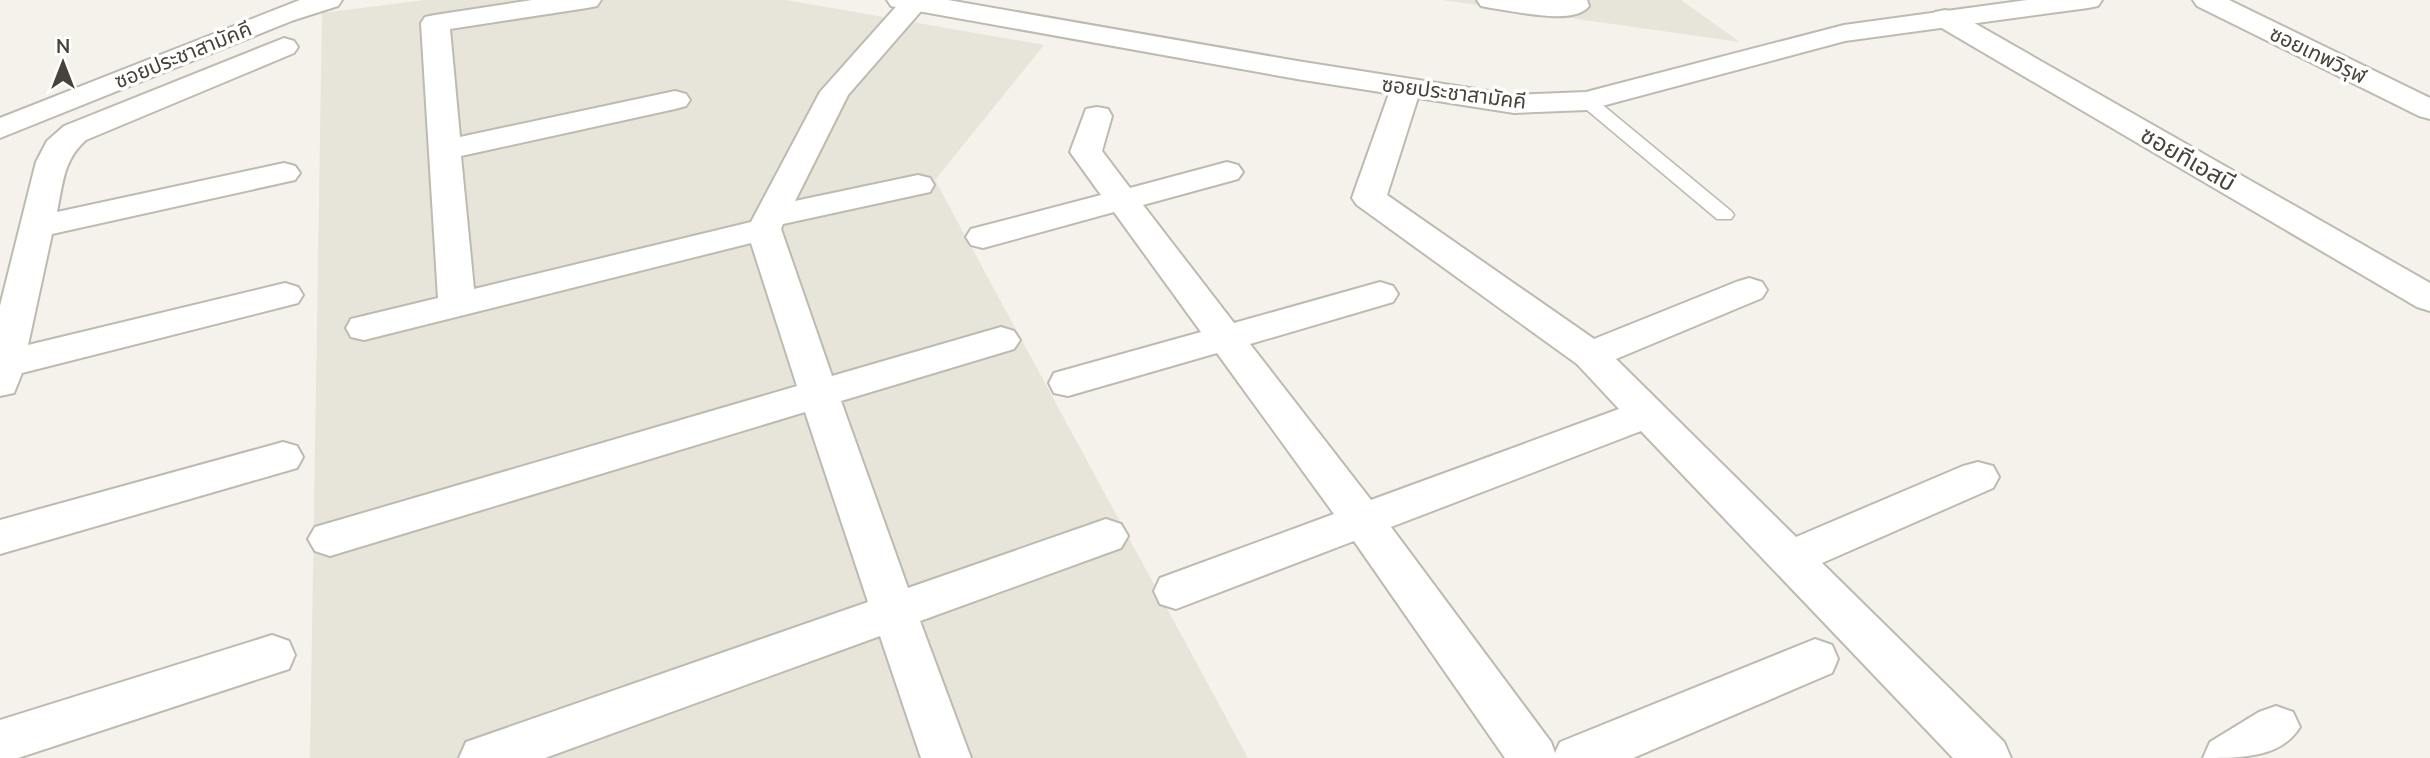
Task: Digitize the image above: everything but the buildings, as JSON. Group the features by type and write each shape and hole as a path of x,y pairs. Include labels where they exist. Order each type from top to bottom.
{"street":[{"name":"ซอยประชาสามัคคี","path":"0,129 284,14 327,0"},
{"path":"457,305 435,23 587,0"},
{"path":"1491,0 1567,9 1575,6 1573,0"},
{"name":"ซอยประชาสามัคคี","path":"908,1 1406,88 1514,104 1587,101 1844,33 2088,0"},
{"name":"ซอยเทพวิรุฬ","path":"2207,0 2430,110"},
{"path":"908,1 835,92 767,223 819,393 946,758"},
{"name":"ซอยทีเอสบี","path":"1945,18 2430,299"},
{"path":"284,47 75,133 58,148 2,373 285,295"},
{"path":"1406,88 1369,198 1590,355 1986,758"},
{"path":"445,150 675,100"},
{"path":"1097,116 1086,152 1362,520 1533,758"},
{"path":"983,237 1227,172"},
{"path":"37,227 284,173"},
{"path":"364,328 918,185"},
{"path":"1590,355 1749,290"},
{"path":"1069,383 1380,294"},
{"path":"330,539 1001,340"},
{"path":"1176,591 1648,413"},
{"path":"0,537 283,457"},
{"path":"1790,558 1978,477"},
{"path":"484,758 1106,536"},
{"path":"0,742 272,655"},
{"path":"1578,758 1815,659"},
{"path":"2228,758 2276,727"}],"lane":[{"path":"1587,101 1724,215"}],"shaded area":[{"path":"425,0 786,0 1044,45 935,180 1248,758 310,758 322,13"},
{"path":"1442,0 1681,0 1740,42"}]}
